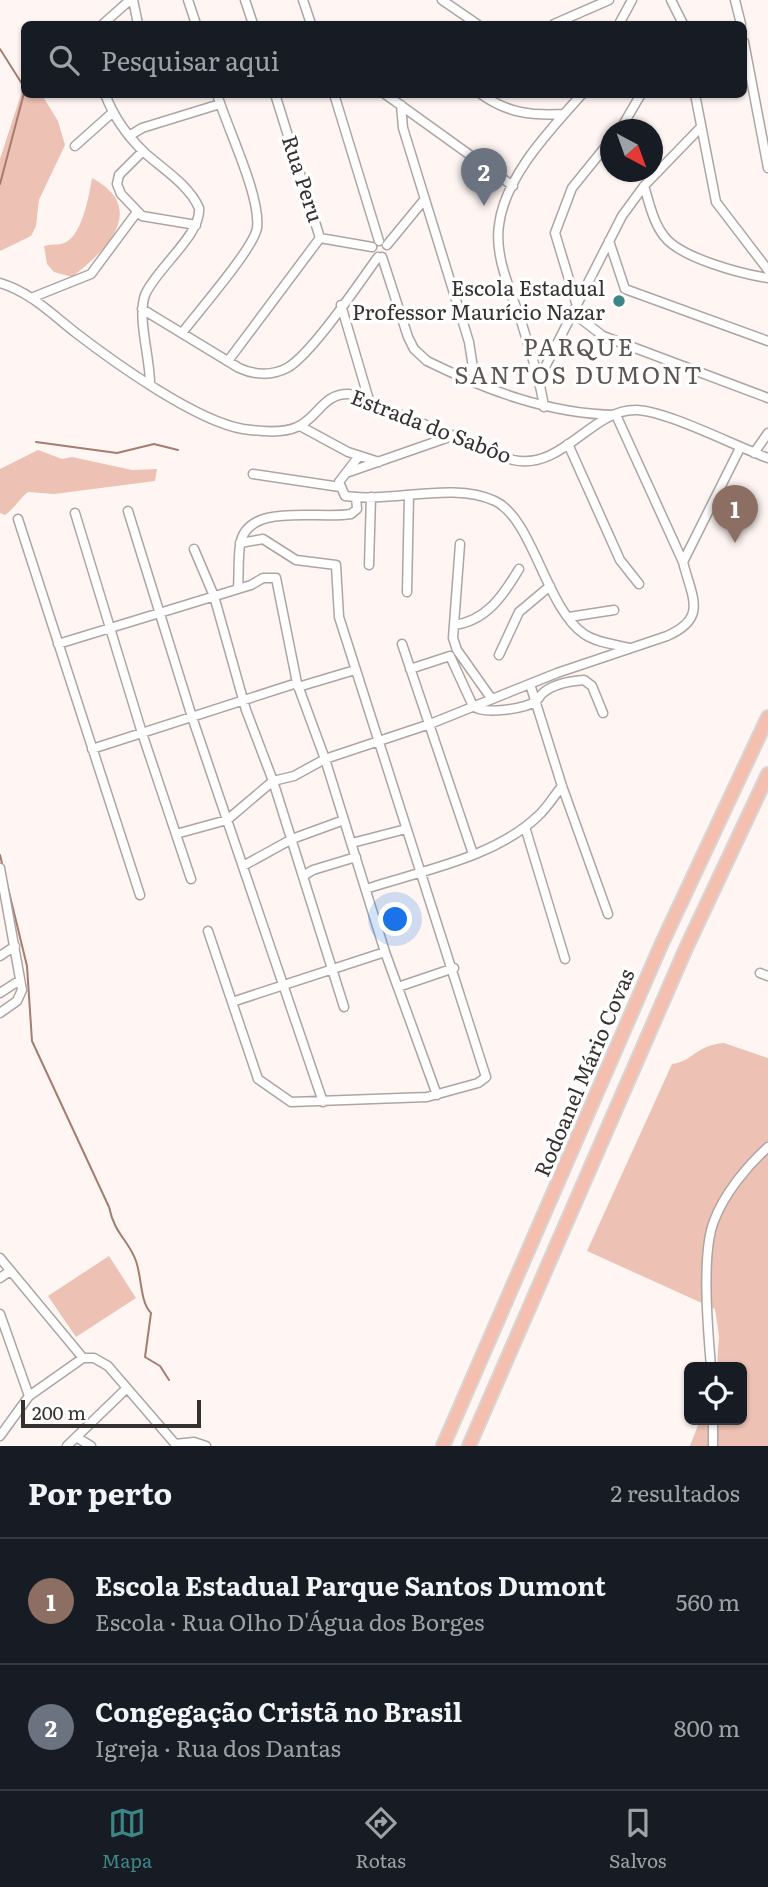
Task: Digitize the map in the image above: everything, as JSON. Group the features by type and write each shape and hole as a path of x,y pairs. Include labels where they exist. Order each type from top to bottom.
{"highway":[{"name":"Rodoanel Mário Covas","path":"443,1446 662,943 768,717"},
{"name":"Rodoanel Mário Covas","path":"470,1446 687,946 768,774"}],"street":[{"path":"107,21 132,0 137,21"},
{"path":"188,0 195,21"},
{"path":"245,0 252,21"},
{"path":"303,0 310,21"},
{"path":"442,0 473,21"},
{"path":"561,21 609,0"},
{"path":"621,21 632,0"},
{"path":"671,0 680,21"},
{"path":"735,0 740,21"},
{"path":"747,58 768,168"},
{"path":"106,98 112,113 129,136 190,193 199,208 196,225 147,290 142,309 150,383"},
{"path":"182,333 248,247 257,228 253,199 218,98"},
{"name":"Rua Peru","path":"228,361 320,238 276,98"},
{"path":"176,834 227,820 272,781 294,776 326,760 678,631 693,618 694,605 683,562 616,415 544,407 426,361 414,349 380,257 379,244 335,98"},
{"path":"391,98 513,186"},
{"path":"487,98 501,107 523,114 564,114"},
{"path":"544,407 539,379 500,250 499,224 513,186 534,151 578,98"},
{"path":"626,119 639,98"},
{"path":"696,98 716,202 768,270"},
{"path":"129,136 142,128 220,104"},
{"path":"401,105 403,128 469,342 475,381"},
{"path":"75,146 112,113"},
{"path":"539,379 609,241 644,186 701,127"},
{"path":"143,151 117,180 121,194 137,212 157,220 196,225"},
{"path":"600,154 580,177 556,226 557,247 585,324 603,336 768,398"},
{"path":"644,186 662,234 675,247 743,274 768,278"},
{"path":"379,244 424,200"},
{"path":"31,298 91,274 137,212"},
{"path":"142,309 248,372 264,374 293,364 380,257 387,252 379,244 320,238"},
{"path":"609,241 625,289 768,341"},
{"path":"0,283 31,298 95,348 200,413 229,425 279,430 300,426 359,456 379,462"},
{"path":"341,305 369,400"},
{"name":"Estrada do Sabôo","path":"300,426 335,395 349,394 522,462 541,459 616,415 626,411 645,411 768,458"},
{"path":"754,453 768,433"},
{"path":"346,473 455,435"},
{"path":"568,444 625,569 639,584"},
{"path":"683,562 740,448"},
{"path":"359,456 339,482 345,496 459,494 496,501 515,521 550,586 582,633 592,639 630,648"},
{"path":"253,474 340,487"},
{"path":"407,592 409,495"},
{"path":"239,589 240,542 247,528 258,519 351,514 357,509 356,497"},
{"path":"369,565 371,497"},
{"path":"128,512 192,717 323,1102"},
{"path":"75,513 142,733 191,879"},
{"path":"18,519 140,895"},
{"path":"208,931 258,1079 291,1102 437,1095 478,1083 486,1077 454,968 377,742 339,617 336,565 296,560 263,539 240,542"},
{"path":"460,544 453,638 457,650 491,698"},
{"path":"194,549 214,596 244,700 292,839 344,1007"},
{"path":"454,625 474,621 486,613 519,569"},
{"path":"58,644 239,589 263,578 276,578 298,685 326,760 385,952 437,1095"},
{"path":"499,655 519,612 550,586"},
{"path":"569,617 614,610"},
{"path":"402,644 473,855"},
{"path":"410,669 450,656 473,706 478,711 492,712 535,702 544,691 570,681 584,680 592,686 603,713"},
{"path":"92,749 244,700 355,670"},
{"path":"530,684 562,786 608,914"},
{"path":"366,889 473,855 510,838 540,816 562,786"},
{"path":"243,866 292,839 344,820"},
{"path":"525,827 565,959"},
{"path":"352,843 406,829"},
{"path":"303,876 313,870 356,857"},
{"path":"0,1013 20,998 15,946 1,875"},
{"path":"0,917 9,912"},
{"path":"0,956 15,946"},
{"path":"232,1002 385,952"},
{"path":"398,987 454,968"},
{"path":"0,993 20,980"},
{"path":"711,1362 709,1256 713,1222 737,1182 768,1147"},
{"path":"0,1258 83,1358 102,1362 176,1445 194,1442 206,1446"},
{"path":"0,1278 10,1271"},
{"path":"0,1314 29,1396"},
{"path":"0,1436 29,1396 83,1358"},
{"path":"67,1446 127,1388"},
{"path":"713,1425 713,1446"},
{"path":"76,1437 91,1446"}],"shaded area":[{"path":"21,94 21,98 44,98 58,121 65,145 39,200 36,226 31,236 0,251 0,159"},
{"path":"92,178 109,190 118,202 120,215 116,228 98,254 72,277 54,272 47,264 44,246 61,244 74,234 83,216"},
{"path":"38,450 62,459 72,457 132,470 157,469 155,481 54,494 28,492 5,515 0,513 0,469"},
{"path":"724,1043 768,1058 768,1446 690,1446 698,1425 747,1425 747,1362 717,1362 719,1336 715,1309 587,1251 672,1064 715,1044"},
{"path":"109,1256 136,1298 76,1337 48,1296"}],"waterway":[{"path":"0,49 21,82"},
{"path":"0,184 23,98"},
{"path":"36,442 117,453 154,444 178,450"},
{"path":"0,855 27,966 32,1041 118,1231 136,1261 143,1296 151,1313 145,1357 160,1366 169,1380"}],"place":[{"name":"Congegação Cristã no Brasil","path":"484,206"},
{"name":"Escola Estadual Professor Maurício Nazar","path":"619,301"},
{"name":"Escola Estadual Parque Santos Dumont","path":"735,543"}],"district":[{"name":"PARQUE SANTOS DUMONT","path":"579,362"}]}
